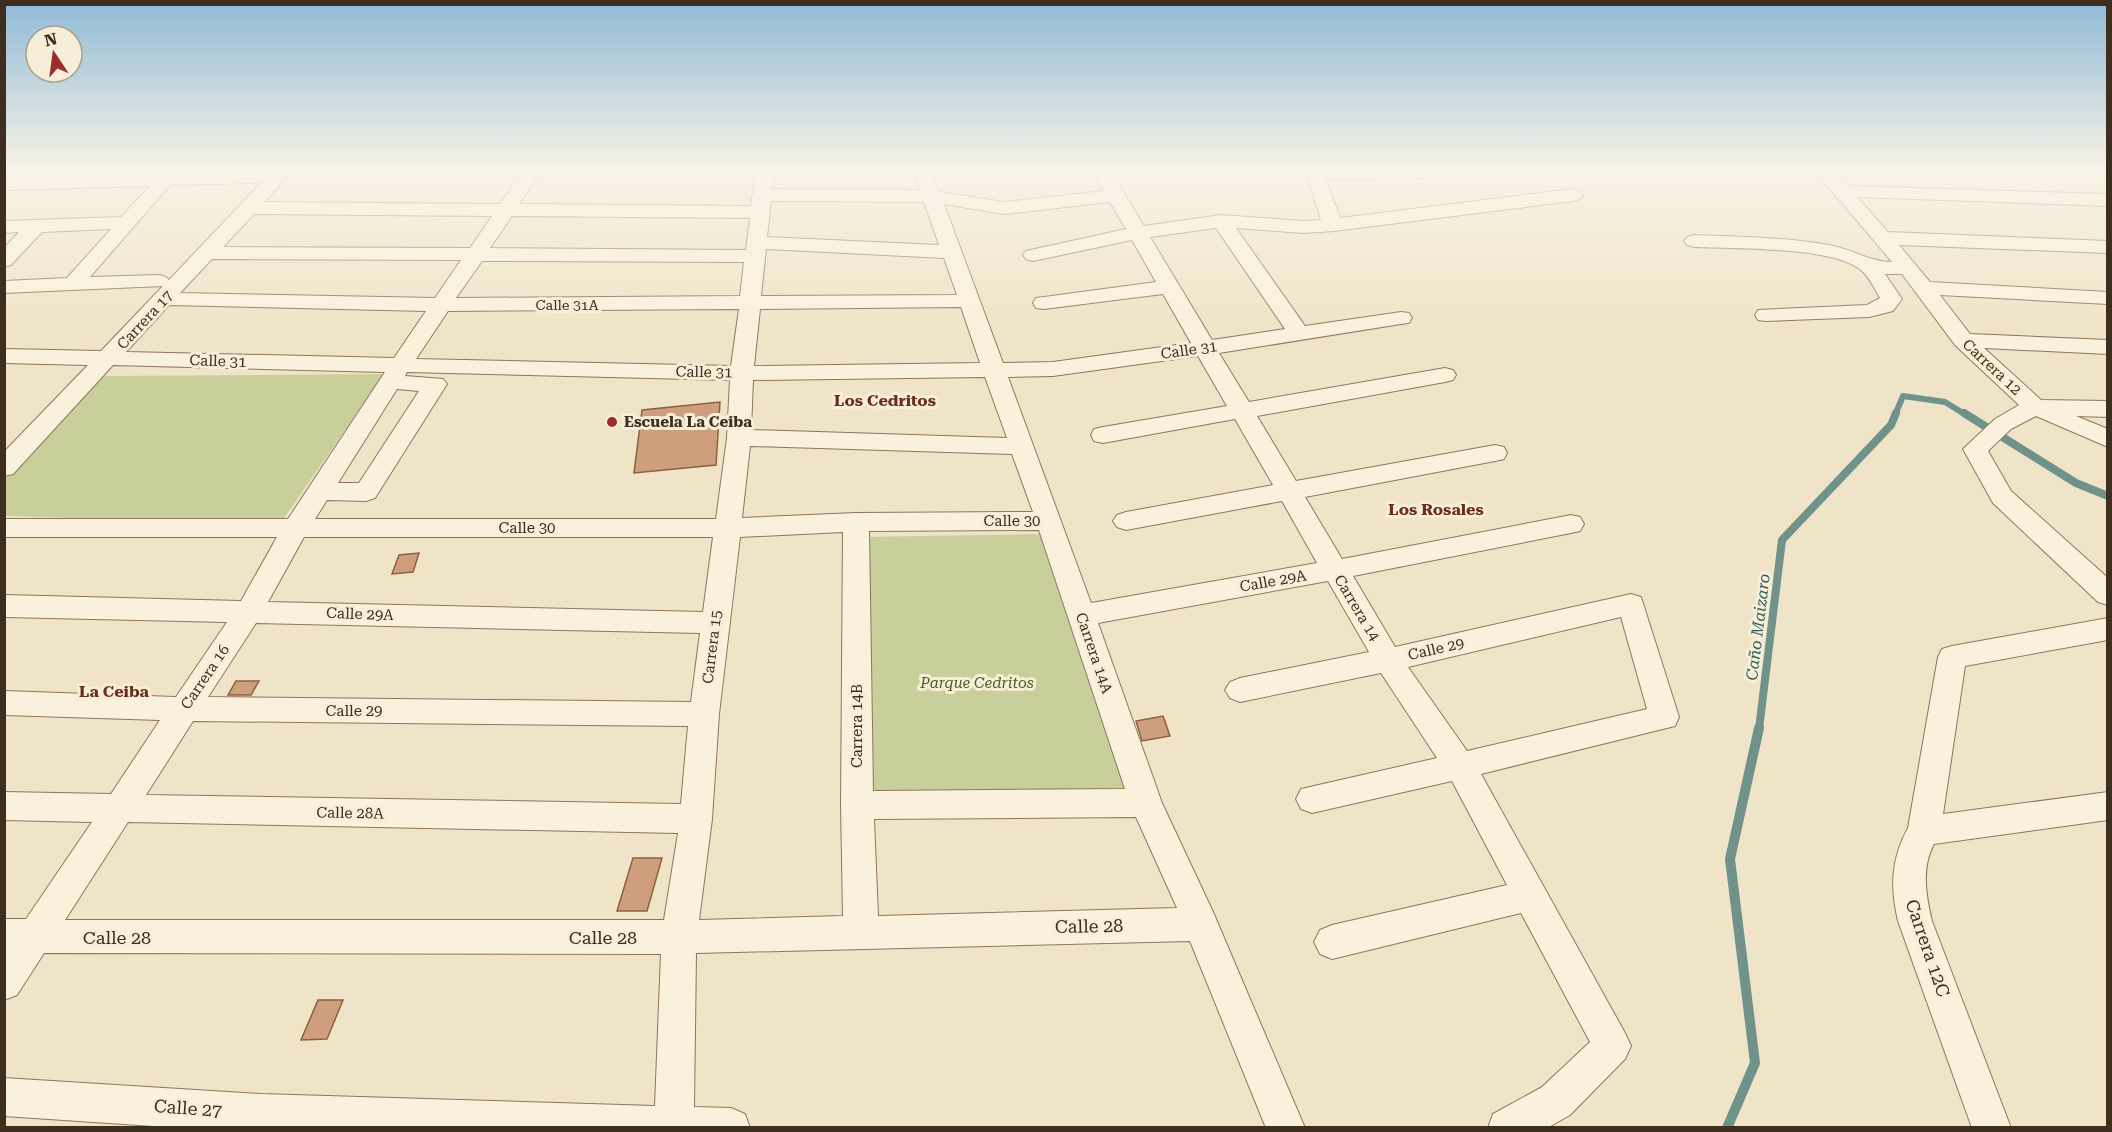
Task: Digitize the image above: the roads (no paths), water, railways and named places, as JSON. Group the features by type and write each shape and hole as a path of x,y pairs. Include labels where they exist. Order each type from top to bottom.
{"street":[{"path":"4,227 126,223"},
{"path":"73,284 126,223"},
{"name":"Carrera 17","path":"4,468 98,358 225,223"},
{"name":"Carrera 17","path":"162,290 207,253 234,223"},
{"name":"Carrera 16","path":"4,983 19,937 120,809 183,709 249,611 295,529 395,374 497,223"},
{"name":"Carrera 15","path":"674,1124 679,937 696,819 704,714 739,438 742,373 759,223"},
{"name":"Carrera 14A","path":"940,223 1146,802 1201,924 1286,1128"},
{"name":"Carrera 14","path":"1131,223 1388,660 1460,766 1612,1046 1556,1101 1508,1128"},
{"path":"1033,255 1137,233 1208,223"},
{"path":"1222,223 1299,333"},
{"path":"1251,223 1303,226 1351,223"},
{"name":"Carrera 12","path":"1868,223 1908,267 1963,340 2026,411 1987,436 1974,449 1994,487 2007,502 2108,595"},
{"path":"4,261 36,226"},
{"path":"1882,238 2108,247"},
{"path":"1694,241 1806,247 1836,252 1862,261 1871,268 1892,299 1885,306 1869,311 1766,315"},
{"path":"207,253 476,255 756,250 951,252"},
{"path":"1871,268 1908,267"},
{"name":"Calle 31A","path":"4,287 73,284 441,305 969,301"},
{"path":"1044,303 1169,287"},
{"path":"1923,288 2108,298"},
{"name":"Calle 31","path":"4,356 98,358 395,374 1053,369 1401,318"},
{"path":"1963,340 2108,347"},
{"name":"Carrera 17","path":"4,441 98,358"},
{"path":"320,491 366,492 435,384 395,374"},
{"path":"1103,435 1445,375"},
{"path":"2026,411 2108,409"},
{"path":"2026,411 2108,440"},
{"path":"739,438 1021,446"},
{"path":"1126,521 1495,453"},
{"name":"Calle 30","path":"4,528 726,528 856,522 1048,521"},
{"name":"Carrera 14B","path":"856,522 857,805 861,931"},
{"name":"Calle 29A","path":"1081,615 1335,570 1570,524"},
{"name":"Calle 29","path":"1240,690 1388,660 1631,604 1664,717 1460,766"},
{"name":"Calle 29A","path":"4,606 715,623"},
{"name":"Carrera 12C","path":"1992,1128 1915,921 1909,899 1910,861 1915,845 1924,831 1952,657 2108,629"},
{"name":"Calle 29","path":"4,702 183,709 704,714"},
{"path":"1312,799 1460,766"},
{"path":"857,805 1146,802"},
{"name":"Calle 28A","path":"4,806 696,819"},
{"path":"1924,831 2108,806"},
{"path":"1332,942 1529,895"},
{"name":"Calle 28","path":"19,937 679,937 1201,924"},
{"name":"Calle 27","path":"4,1097 258,1120 674,1124 731,1128"}],"waterway":[{"name":"Caño Maizaro","path":"1895,415 1903,396 1945,402 1966,415"},
{"name":"Caño Maizaro","path":"1759,729 1782,540 1891,425 1896,413"},
{"name":"Caño Maizaro","path":"1964,413 2076,483 2108,496"},
{"name":"Caño Maizaro","path":"1727,1128 1755,1063 1730,859 1759,728"}],"place":[{"name":"Escuela La Ceiba","path":"612,422"}],"district":[{"name":"Los Cedritos","path":"885,400"},
{"name":"Los Rosales","path":"1436,509"},
{"name":"La Ceiba","path":"114,691"}],"park label":[{"name":"Parque Cedritos","path":"977,683"}]}
